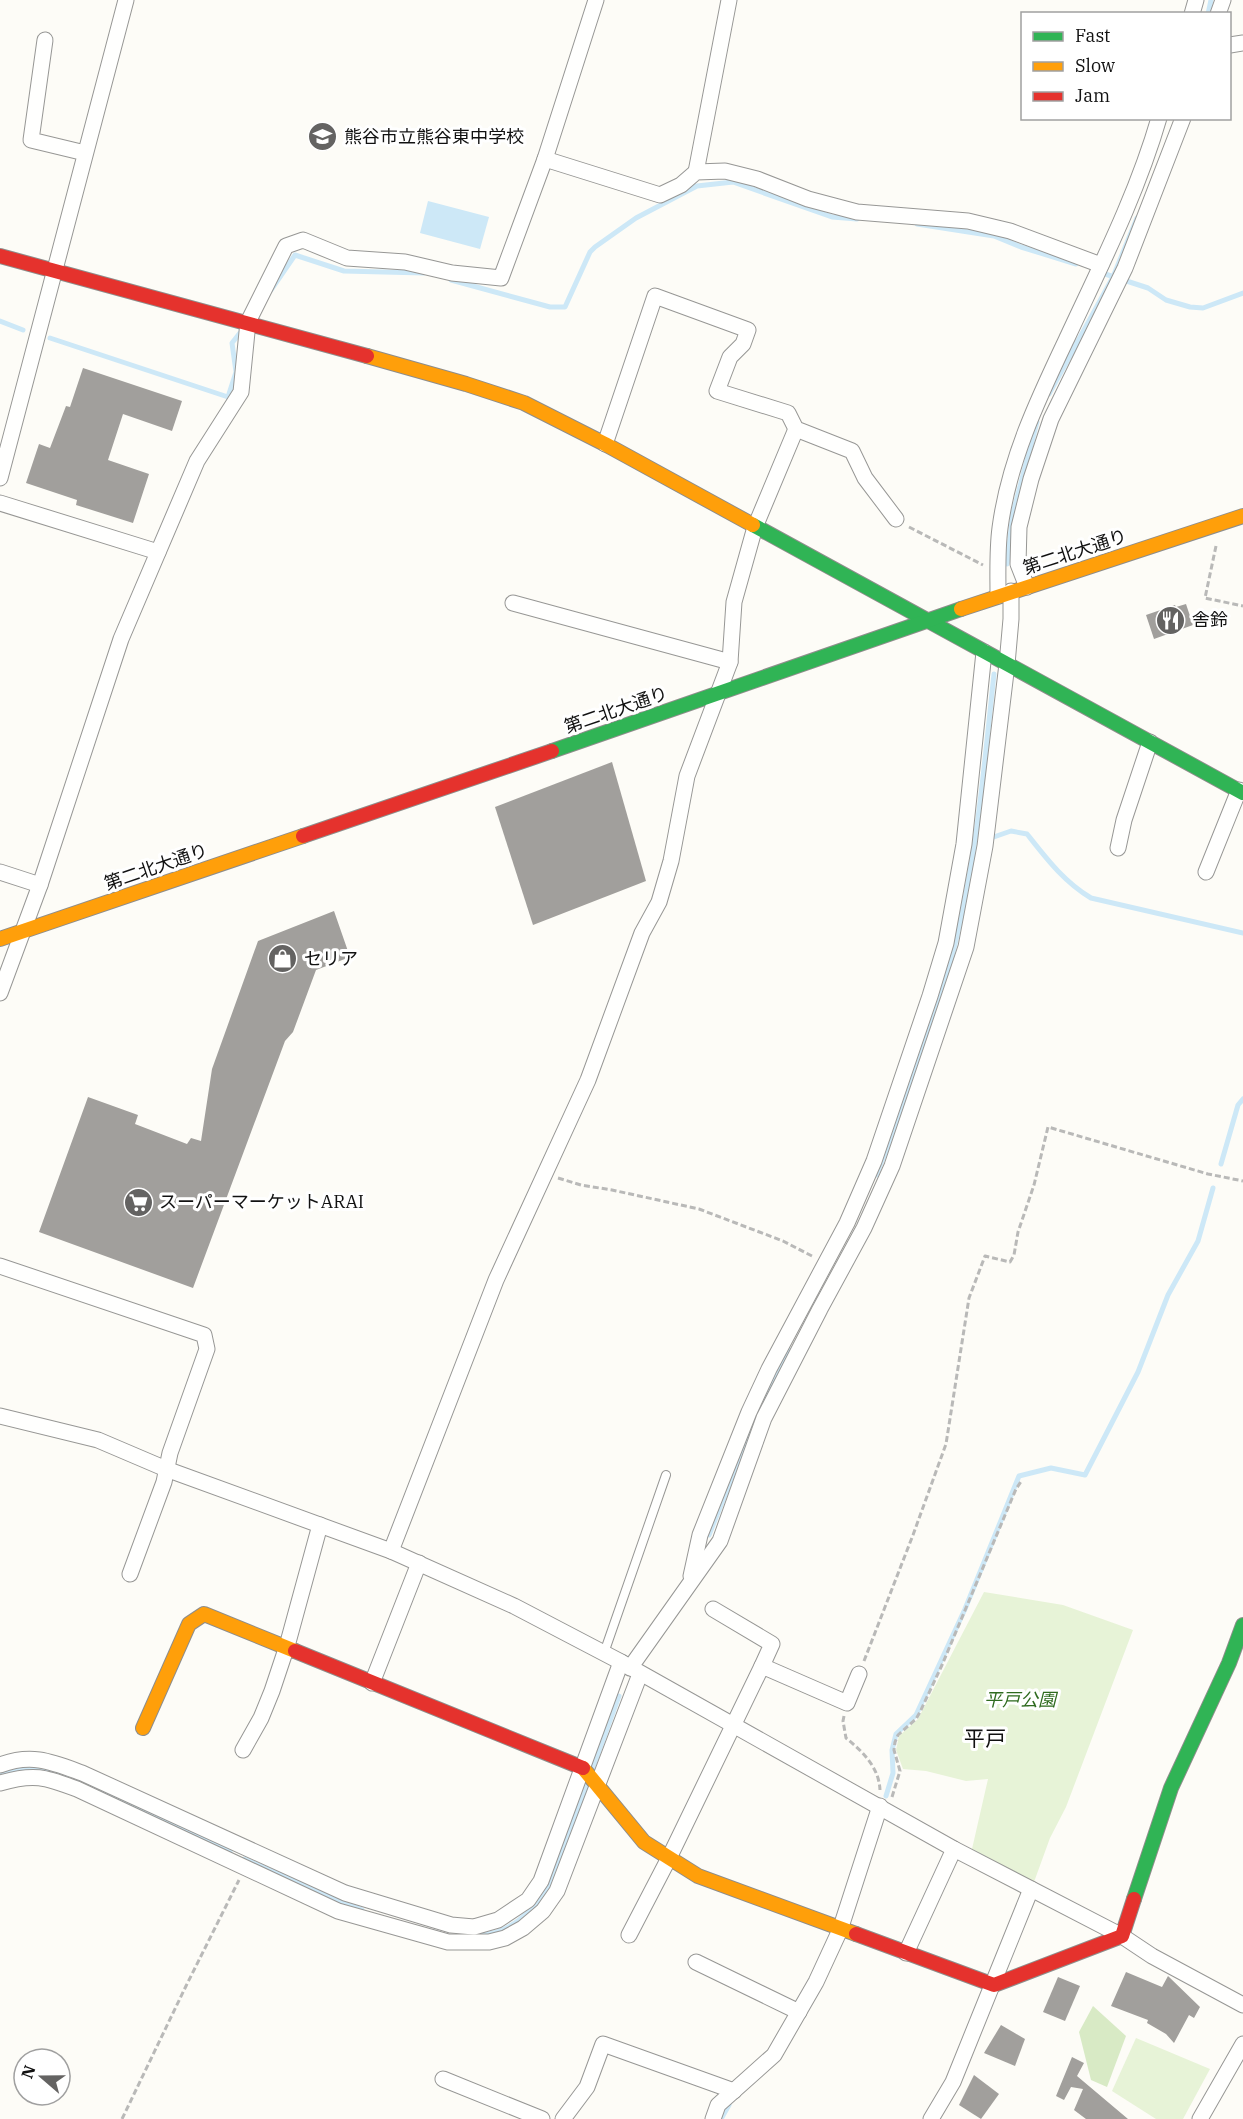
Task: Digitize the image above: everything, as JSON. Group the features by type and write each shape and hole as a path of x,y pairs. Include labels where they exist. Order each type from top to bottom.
{"street":[{"path":"0,478 126,0"},
{"path":"0,993 40,885 121,639 196,461 241,392 248,322 286,246 303,240 347,258 405,262 452,273 501,278 545,159 596,0"},
{"path":"696,172 729,0"},
{"path":"45,40 31,140 85,153"},
{"path":"690,1583 700,1535 749,1412 768,1369 847,1223 883,1162 966,947 985,846 1007,664 1011,619 998,573 1000,527 1015,461 1031,413 1129,203 1159,120"},
{"path":"1027,587 1018,564 1019,527 1028,489 1051,419 1125,268 1182,120"},
{"path":"545,159 660,195 681,184 696,172 724,171 757,179 808,199 857,212 968,221 1010,231 1101,266"},
{"path":"0,256 408,366 524,403 604,444 1241,791 1206,872"},
{"path":"604,444 655,296 748,330 743,344 730,357 717,391 788,414 796,429 852,451 865,478 896,519"},
{"path":"1076,320 1094,329"},
{"path":"391,1551 496,1280 588,1080 642,933 659,902 671,861 687,776 730,662 734,602 755,527 796,429"},
{"path":"0,503 158,552"},
{"name":"第二北大通り","path":"0,939 717,695 1004,593 1243,516"},
{"path":"513,603 730,662"},
{"path":"0,1765 43,1759 82,1773 345,1893 451,1925 474,1927 498,1920 528,1900 541,1881 582,1767 630,1668 720,1541 764,1418 777,1389 864,1228 946,944 964,844 984,652"},
{"path":"1119,848 1124,820 1150,742"},
{"path":"0,872 40,885"},
{"path":"0,1266 204,1335 207,1349 170,1453 164,1482 130,1574"},
{"path":"0,1416 98,1440 166,1469 391,1551 514,1606 604,1653 954,1849 1122,1936 1152,1956 1243,2006"},
{"path":"243,1750 261,1718 287,1646 320,1525"},
{"path":"372,1683 419,1563"},
{"path":"629,1935 669,1858 772,1644 713,1609"},
{"path":"143,1728 189,1624 204,1614 582,1767 644,1842 698,1876 994,1986 1122,1936"},
{"path":"1122,1936 1171,1788 1236,1665 1243,1625"},
{"path":"762,1666 847,1703 859,1674"},
{"path":"0,1783 21,1776 45,1777 77,1789 338,1911 448,1942 489,1942 505,1938 523,1928 543,1911 557,1891 598,1788 630,1668"},
{"path":"713,2119 718,2105 774,2055 816,1982 840,1930 884,1808"},
{"path":"906,1953 954,1849"},
{"path":"931,2119 953,2082 994,1986 1031,1889"},
{"path":"696,1962 799,2012"},
{"path":"563,2119 587,2087 603,2044 734,2091"},
{"path":"1200,2119 1243,2044"},
{"path":"443,2079 542,2119"}],"lane":[{"path":"604,1653 666,1475"}],"path":[{"path":"896,519 998,573"},
{"path":"1210,527 1216,549 1205,598 1243,606"},
{"path":"859,1674 946,1443 969,1298 985,1256 1010,1262 1014,1255 1018,1232 1034,1185 1048,1127 1208,1174 1243,1181"},
{"path":"545,1173 581,1185 699,1209 783,1240 825,1263"},
{"path":"884,1808 900,1771 894,1750 895,1742 898,1735 916,1719 920,1712 1016,1489 1022,1480"},
{"path":"847,1703 843,1721 846,1738 861,1750 874,1768 880,1782 884,1808"},
{"path":"122,2119 246,1868"}],"green space":[{"name":"平戸公園","path":"984,1592 1063,1605 1133,1630 1066,1807 1050,1838 1034,1882 972,1849 988,1779 966,1781 926,1771 903,1769 896,1750 899,1736 918,1719"},
{"path":"1093,2006 1126,2036 1107,2087 1091,2080 1079,2032"},
{"path":"1136,2038 1210,2069 1183,2119 1156,2119 1112,2091"}],"water":[{"path":"428,201 489,217 480,249 420,233"}],"building":[{"path":"83,368 182,401 172,431 123,414 108,460 149,474 133,523 76,505 77,500 26,483 39,444 50,448 66,406 70,407"},
{"path":"1186,604 1193,625 1154,639 1146,615 1175,605 1176,607"},
{"path":"612,762 646,881 533,925 495,807"},
{"path":"334,911 350,957 316,970 293,1032 285,1041 193,1288 39,1232 88,1097 138,1115 135,1124 187,1144 191,1138 201,1141 212,1069 258,941"},
{"path":"1126,1972 1162,1987 1168,1976 1200,2007 1194,2018 1189,2015 1174,2043 1166,2034 1147,2023 1148,2020 1111,2006"},
{"path":"1058,1977 1080,1986 1065,2021 1043,2012"},
{"path":"1001,2025 1025,2039 1015,2066 984,2053"},
{"path":"1072,2057 1084,2063 1077,2076 1128,2119 1086,2119 1074,2110 1083,2089 1071,2087 1064,2100 1056,2096"},
{"path":"974,2075 999,2094 981,2119 959,2105"}],"waterway":[{"path":"1208,12 1211,0"},
{"path":"451,280 550,307 565,307 590,252 595,247 636,218 697,186 733,182 832,217 857,219"},
{"path":"1049,394 1113,277 1137,218"},
{"path":"917,224 994,236 1076,264"},
{"path":"271,290 295,255 344,271 424,273"},
{"path":"1099,272 1148,288 1166,300 1190,307 1203,308 1243,293"},
{"path":"0,321 23,330"},
{"path":"50,338 228,397 236,372 232,343 243,329"},
{"path":"1007,564 1013,513 1037,422"},
{"path":"876,1175 922,1050 954,948 974,846 994,674"},
{"path":"988,839 1011,831 1027,834 1048,861 1081,892 1091,898 1243,933"},
{"path":"1221,1164 1238,1105 1243,1099"},
{"path":"886,1796 893,1773 892,1750 896,1734 916,1715 965,1609 1019,1476 1051,1468 1085,1475 1138,1372 1168,1295 1198,1241 1213,1188"},
{"path":"709,1535 756,1417 788,1349"},
{"path":"592,1770 619,1696"},
{"path":"0,1775 17,1770 42,1769 80,1781 230,1852"},
{"path":"479,1935 490,1934 510,1926 527,1913 548,1889 588,1782"},
{"path":"244,1859 362,1910"},
{"path":"721,2119 729,2105"}],"traffic: fast":[{"path":"753,525 1243,793"},
{"path":"552,751 961,609"},
{"path":"1134,1899 1171,1788 1229,1663 1243,1625"}],"traffic: slow":[{"path":"367,356 524,403 605,444 753,525"},
{"path":"961,609 1243,516"},
{"path":"0,939 303,836"},
{"path":"143,1728 189,1624 204,1614 295,1651"},
{"path":"583,1768 644,1842 698,1876 856,1934"}],"traffic: jam":[{"path":"0,256 367,356"},
{"path":"303,836 552,751"},
{"path":"295,1651 583,1768"},
{"path":"856,1934 994,1985 1122,1936 1134,1899"}],"place":[{"name":"熊谷市立熊谷東中学校","path":"323,137"},
{"name":"舎鈴","path":"1171,620"},
{"name":"セリア","path":"283,959"},
{"name":"スーパーマーケットARAI","path":"138,1202"}],"district":[{"name":"平戸","path":"985,1739"}]}
